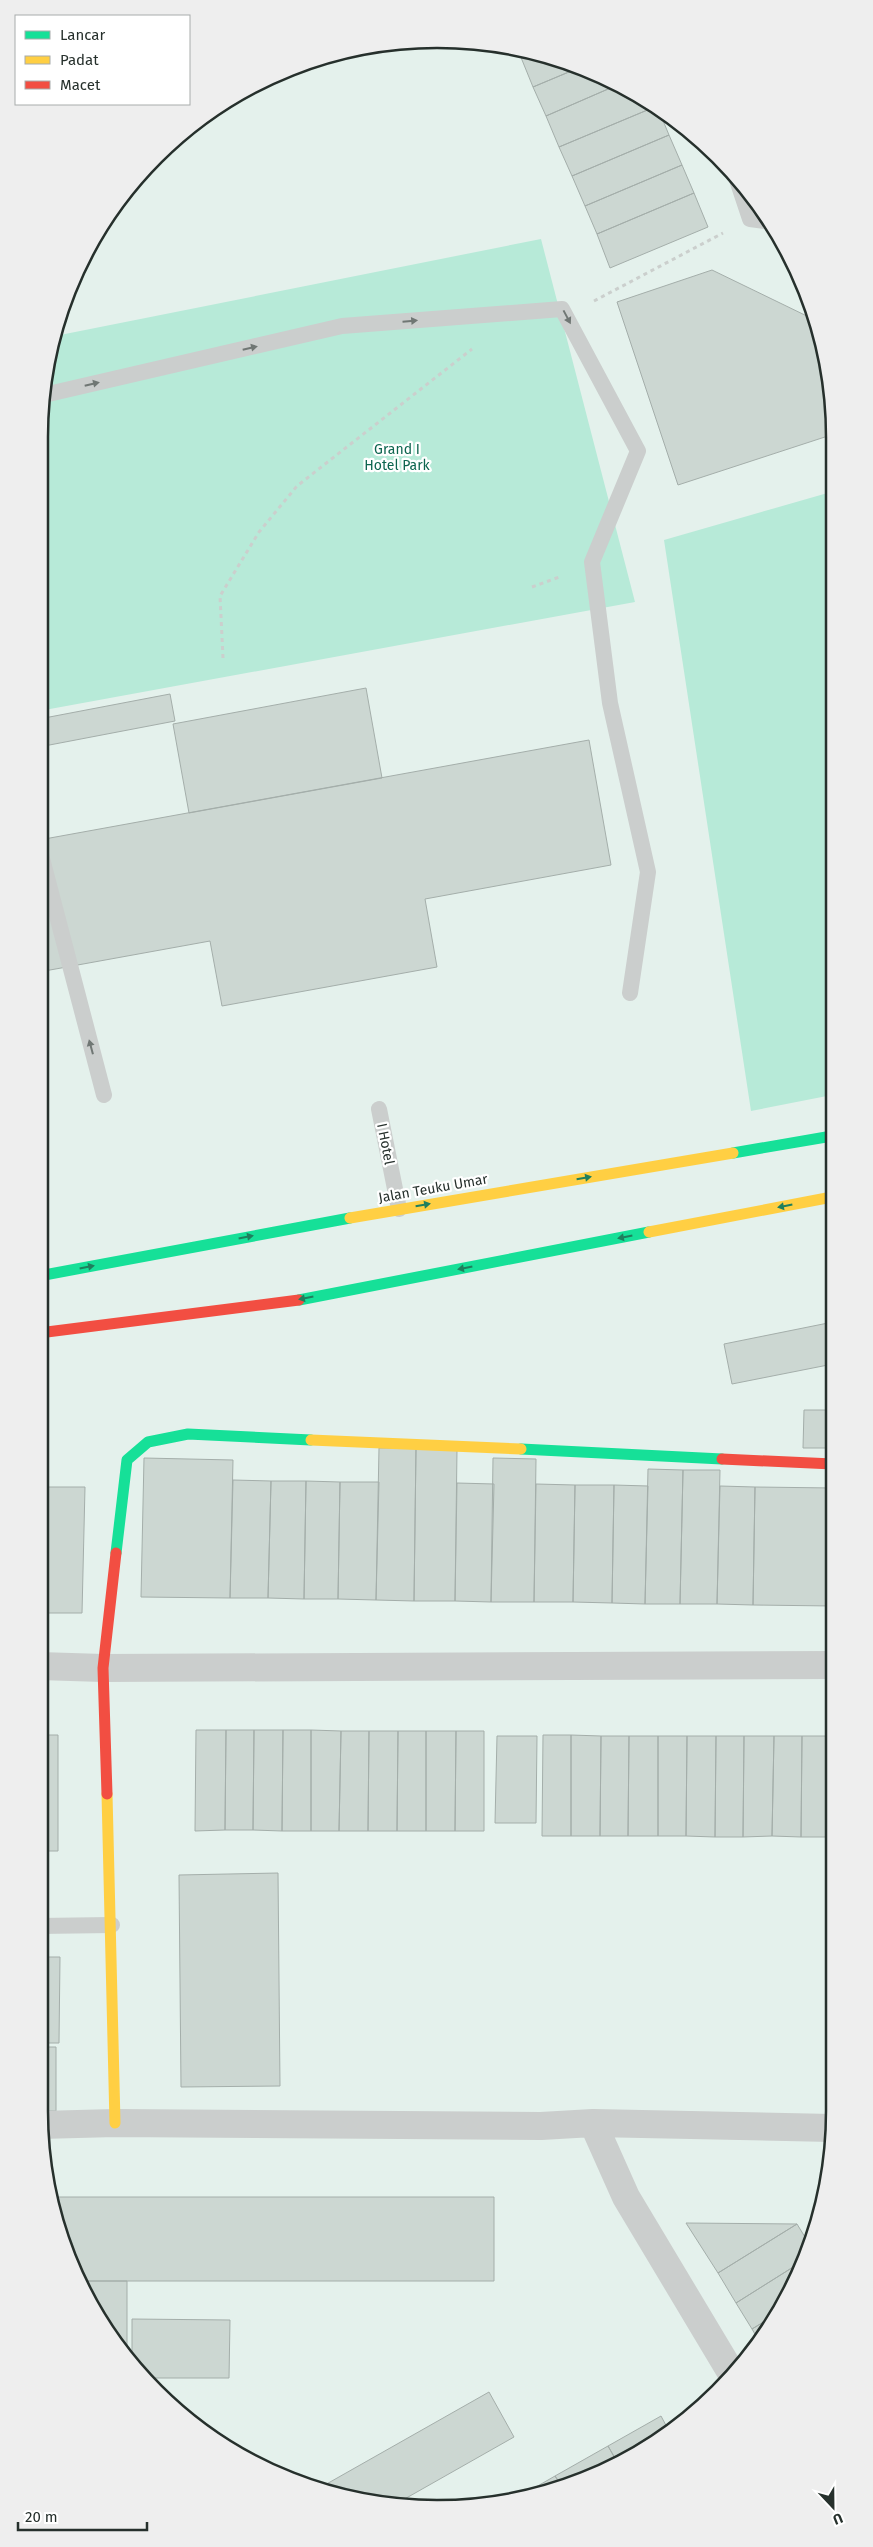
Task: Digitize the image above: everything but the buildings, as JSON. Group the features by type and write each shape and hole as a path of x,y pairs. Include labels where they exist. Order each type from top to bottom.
{"main road":[{"name":"Jalan Teuku Umar","path":"48,1274 399,1209 826,1137"},
{"path":"48,1332 282,1303 826,1198"},
{"path":"115,2123 112,1925 103,1668 127,1460 148,1442 188,1434 826,1464"}],"street":[{"path":"48,1666 103,1668 826,1665"},
{"path":"48,2125 115,2123 531,2126 592,2123 825,2128"},
{"path":"592,2123 626,2197 728,2368"}],"lane":[{"path":"743,197 750,219 761,221"},
{"path":"50,394 342,326 562,309 638,451 592,562 610,703 648,872 630,993"},
{"path":"48,881 104,1095"},
{"name":"I Hotel","path":"379,1109 399,1209"},
{"path":"48,1926 112,1925"}],"path":[{"path":"585,301 594,300"},
{"path":"223,658 220,596 259,532 297,486 475,347"}],"green space":[{"name":"Grand I Hotel Park","path":"541,239 635,602 48,709 48,411 55,361 61,335"},
{"path":"826,493 826,1096 751,1111 664,540"}],"traffic: fast":[{"path":"733,1153 826,1137"},
{"path":"48,1274 350,1218"},
{"path":"299,1300 649,1232"},
{"path":"116,1553 127,1460 148,1442 188,1434 311,1440"},
{"path":"521,1449 722,1459"}],"traffic: slow":[{"path":"350,1218 733,1153"},
{"path":"649,1232 826,1198"},
{"path":"311,1440 521,1449"},
{"path":"107,1794 115,2123"}],"traffic: jam":[{"path":"48,1332 299,1300"},
{"path":"722,1459 826,1464"},
{"path":"107,1794 103,1668 116,1553"}]}
